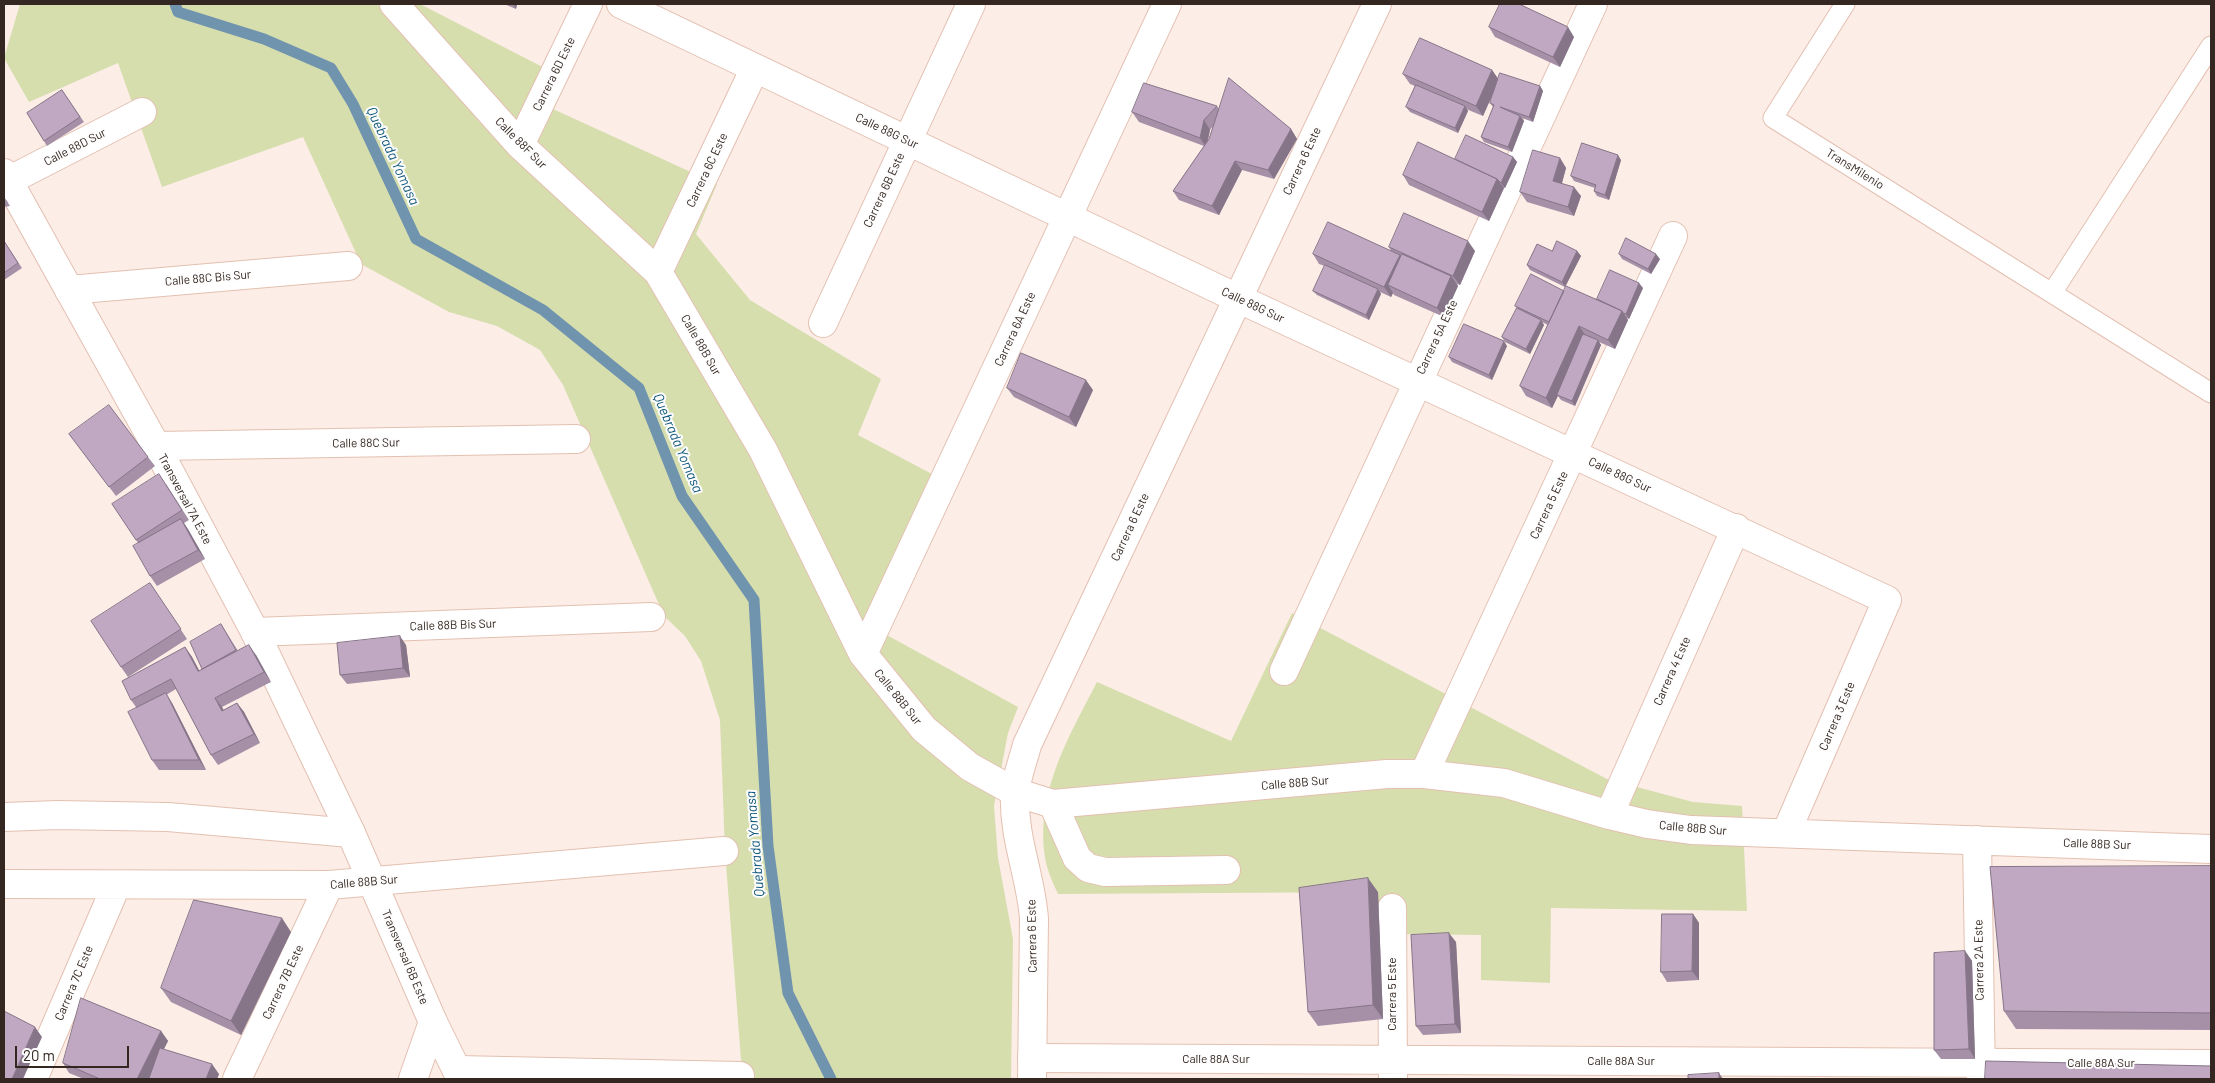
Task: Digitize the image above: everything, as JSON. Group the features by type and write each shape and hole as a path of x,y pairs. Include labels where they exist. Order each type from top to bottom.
{"street":[{"name":"Carrera 6D Este","path":"520,144 588,4"},
{"name":"Calle 88G Sur","path":"621,4 1237,298 1736,528 1887,600"},
{"name":"Carrera 6B Este","path":"823,323 971,4"},
{"name":"Carrera 6A Este","path":"863,654 1167,4"},
{"name":"Carrera 6 Este","path":"1032,1069 1034,919 1032,897 1019,847 1015,821 1015,792 1027,745 1377,4"},
{"name":"Carrera 5A Este","path":"1284,671 1416,381 1592,4"},
{"name":"Calle 88F Sur","path":"398,5 520,144 658,272"},
{"name":"Carrera 6C Este","path":"658,272 755,68"},
{"name":"Calle 88D Sur","path":"6,177 142,112"},
{"name":"Transversal 7A Este","path":"6,177 156,446 255,632 351,833"},
{"name":"Carrera 5 Este","path":"1424,774 1673,236"},
{"name":"Calle 88C Bis Sur","path":"69,290 348,266"},
{"name":"Calle 88B Sur","path":"658,272 763,450 863,654 924,729 970,768 1015,792 1053,804 1387,774 1424,774 1504,783 1609,815 1647,824 1690,830 2211,848"},
{"name":"Calle 88C Sur","path":"156,446 576,439"},
{"name":"Carrera 4 Este","path":"1609,815 1736,528"},
{"name":"Carrera 3 Este","path":"1786,833 1887,600"},
{"name":"Calle 88B Bis Sur","path":"255,632 651,617"},
{"path":"1053,804 1077,858 1088,868 1105,872 1226,870"},
{"path":"4,817 58,815 168,817 351,833"},
{"name":"Transversal 6B Este","path":"351,833 433,1022 459,1075"},
{"name":"Carrera 2A Este","path":"1977,840 1981,1071"},
{"name":"Calle 88B Sur","path":"4,884 116,886 329,885 724,851"},
{"name":"Carrera 7B Este","path":"237,1079 329,885"},
{"name":"Carrera 7C Este","path":"33,1079 116,886"},
{"name":"Carrera 5 Este","path":"1392,908 1392,1070"},
{"path":"413,1079 433,1022"},
{"name":"Calle 88A Sur","path":"1032,1069 1981,1071 2211,1064"},
{"path":"459,1075 740,1076"}],"lane":[{"name":"TransMilenio","path":"1845,4 1773,118 2211,393"},
{"path":"2052,293 2211,46"}],"green space":[{"path":"20,4 420,4 566,79 553,109 717,184 696,234 750,300 881,379 858,435 953,485 885,634 1018,707 1008,733 994,806 998,858 1013,939 1011,1079 753,1079 742,1073 725,851 720,720 701,661 685,636 664,616 563,385 540,350 497,326 449,312 361,264 303,137 162,187 118,63 29,102 4,58"},
{"path":"1292,613 1607,779 1693,802 1742,806 1747,911 1551,908 1550,983 1481,980 1481,935 1378,934 1378,892 1058,894 1045,858 1043,834 1049,789 1065,745 1097,682 1231,741"}],"building":[{"path":"1500,4 1519,4 1568,27 1553,57 1489,27"},
{"path":"1420,38 1492,70 1476,106 1403,74"},
{"path":"1500,73 1540,86 1529,117 1500,107 1520,116 1508,147 1481,137 1494,105 1490,103"},
{"path":"1229,78 1291,129 1268,170 1235,161 1212,206 1173,191 1209,139"},
{"path":"1144,83 1217,106 1204,120 1200,138 1132,112"},
{"path":"1416,85 1465,106 1455,128 1406,107"},
{"path":"62,90 80,117 44,141 27,113"},
{"path":"1466,135 1513,157 1501,183 1497,179 1455,159"},
{"path":"1418,142 1497,179 1482,212 1403,175"},
{"path":"1582,143 1618,155 1605,195 1594,191 1596,185 1571,176"},
{"path":"1533,150 1560,158 1553,181 1574,187 1568,207 1520,192"},
{"path":"1404,213 1468,241 1453,276 1389,247"},
{"path":"1328,222 1400,255 1384,287 1313,254"},
{"path":"1626,238 1656,254 1648,269 1619,254"},
{"path":"4,241 18,263 4,273"},
{"path":"1557,241 1577,251 1562,282 1527,265 1537,244 1552,251"},
{"path":"1402,254 1451,276 1437,308 1388,285"},
{"path":"1325,265 1378,289 1366,315 1313,291"},
{"path":"1610,270 1639,283 1626,314 1597,299"},
{"path":"1531,274 1564,291 1549,322 1515,306"},
{"path":"1566,286 1622,311 1608,340 1579,326 1546,398 1520,386"},
{"path":"1517,308 1541,320 1526,349 1502,337"},
{"path":"1464,324 1504,341 1489,375 1449,357"},
{"path":"1583,334 1598,340 1572,401 1557,395"},
{"path":"1021,353 1086,380 1069,417 1007,388"},
{"path":"109,405 148,457 109,487 69,434"},
{"path":"159,474 182,510 136,540 112,504"},
{"path":"181,519 198,550 150,576 133,546"},
{"path":"150,583 181,629 121,667 91,621"},
{"path":"221,624 236,650 202,669 190,642"},
{"path":"400,636 403,668 340,675 337,643"},
{"path":"249,645 264,672 215,698 222,711 237,703 254,734 211,755 171,679 131,700 122,681 185,647 198,671"},
{"path":"166,693 199,760 152,760 128,712"},
{"path":"2211,866 2211,1013 2004,1011 1990,867"},
{"path":"1368,878 1373,1005 1308,1012 1299,888"},
{"path":"194,900 282,918 231,1021 161,988"},
{"path":"1662,914 1693,914 1692,971 1661,972"},
{"path":"1449,933 1455,1024 1416,1026 1411,935"},
{"path":"1965,951 1969,1049 1934,1050 1934,953"},
{"path":"81,998 161,1031 137,1079 100,1079 63,1063"},
{"path":"4,1011 35,1027 12,1079 4,1079"},
{"path":"160,1048 212,1064 206,1079 149,1079"},
{"path":"1986,1061 2211,1066 2211,1079 1985,1079"},
{"path":"1719,1073 1719,1079 1688,1079 1688,1075"}],"waterway":[{"name":"Quebrada Yomasa","path":"175,4 178,12 264,39 331,68 353,104 416,239 543,310 639,388 682,496 754,600 768,846 788,993 831,1079"}]}
